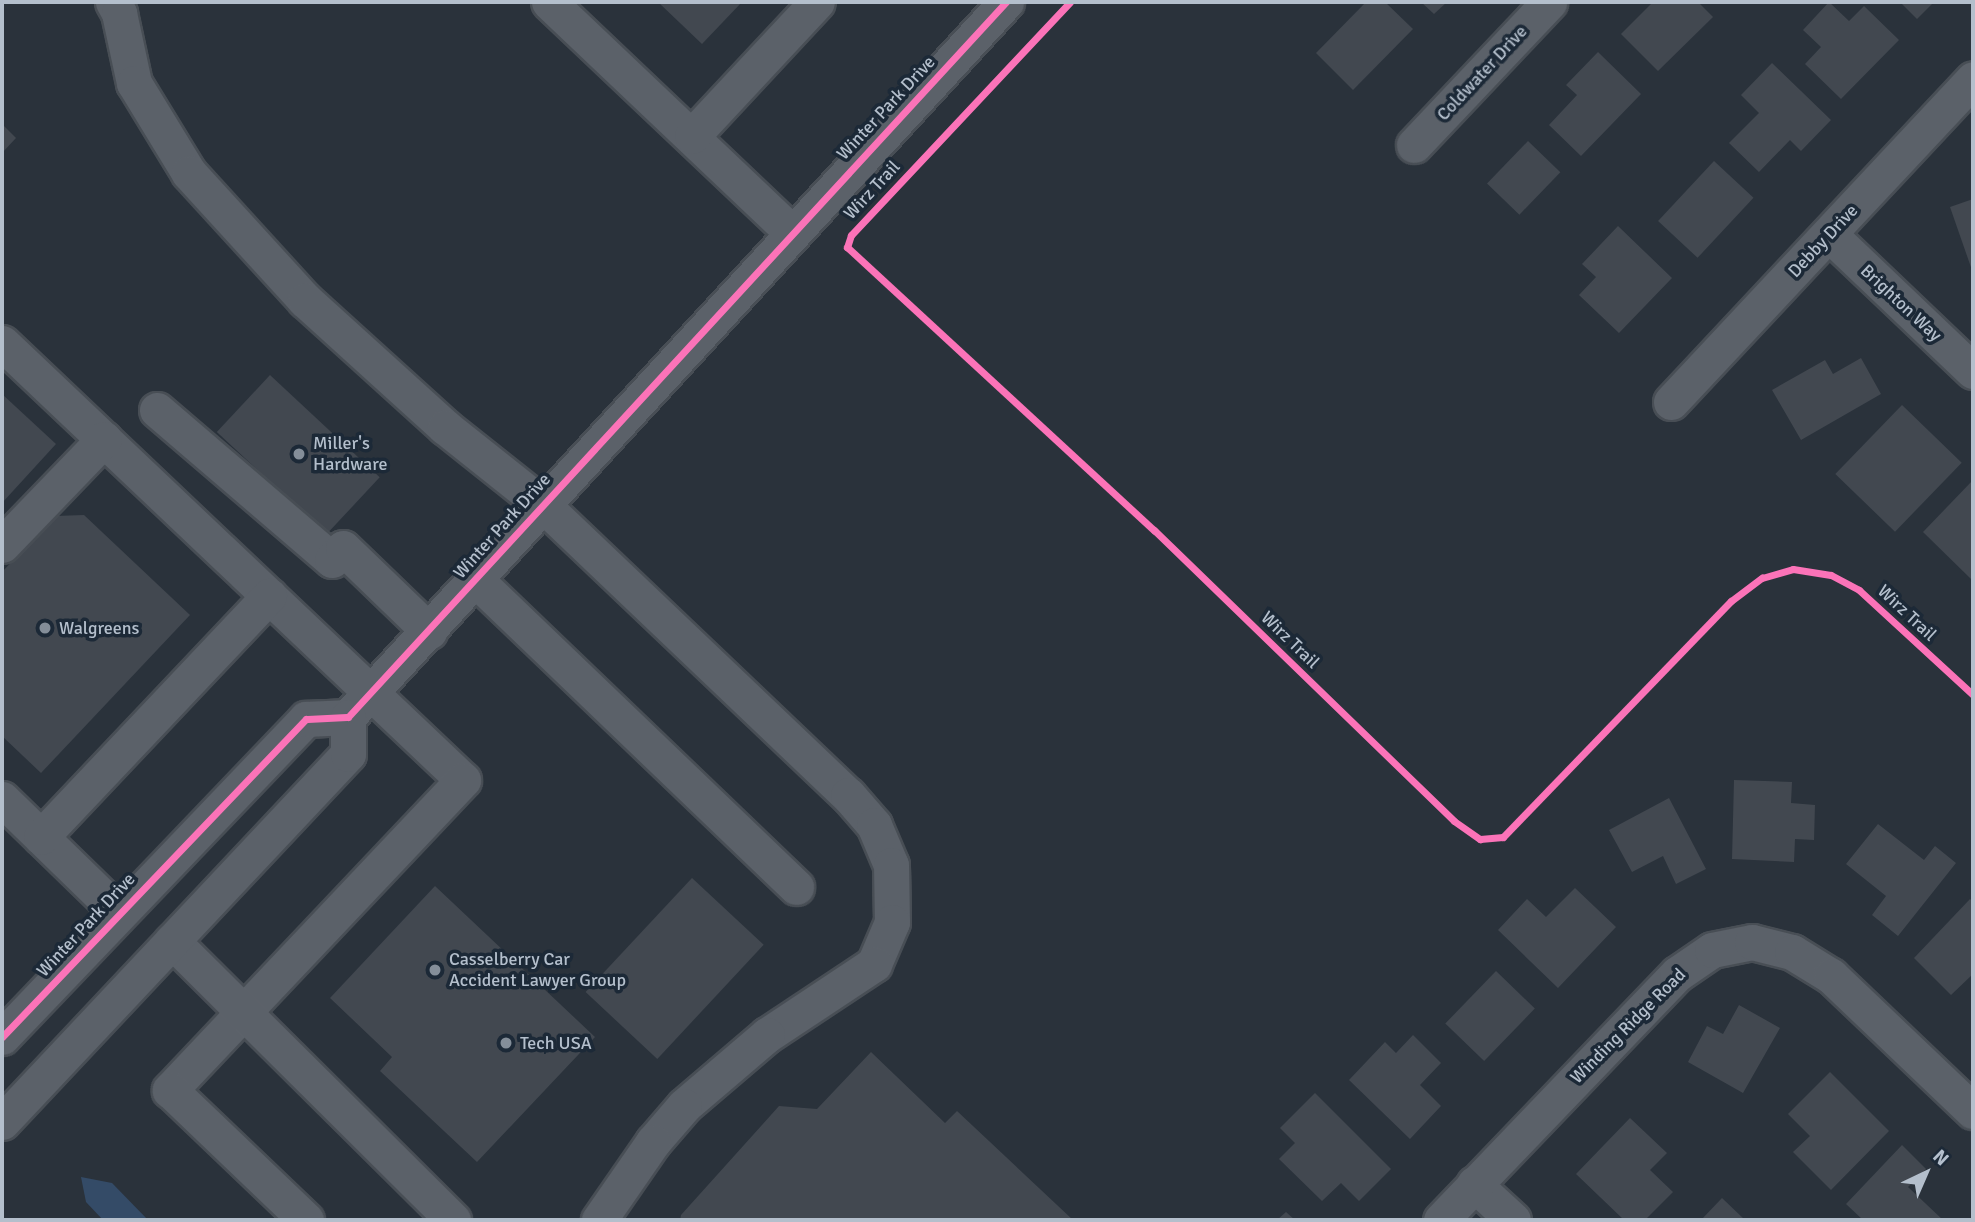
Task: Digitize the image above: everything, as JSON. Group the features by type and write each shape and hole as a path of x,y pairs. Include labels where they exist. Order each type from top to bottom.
{"street":[{"path":"113,2 119,13 134,83 189,173 305,300 444,427 543,505 848,795 874,825 891,865 892,922 874,964 767,1035 684,1106 653,1142 598,1220"},
{"path":"550,2 792,233"},
{"path":"692,136 817,2"},
{"name":"Winter Park Drive","path":"2,1037 118,912 306,719 359,706 1006,2"},
{"name":"Coldwater Drive","path":"1414,145 1549,2"},
{"name":"Debby Drive","path":"1671,402 1973,79"},
{"name":"Brighton Way","path":"1830,235 1973,371"},
{"path":"2,343 269,596 359,706 463,780 170,1090 306,1220"},
{"path":"157,410 332,560 343,548 429,631"},
{"path":"2,545 104,439"},
{"path":"475,579 796,887"},
{"path":"41,837 269,596"},
{"path":"2,1122 348,754 359,706"},
{"path":"2,799 118,912"},
{"path":"172,941 453,1220"},
{"name":"Winding Ridge Road","path":"1441,1220 1677,974 1712,950 1752,942 1792,952 1831,975 1973,1111"},
{"path":"1474,1184 1513,1220"}],"water":[{"path":"81,1177 112,1183 148,1220 103,1220 86,1202"}],"building":[{"path":"658,2 742,2 702,44"},
{"path":"1366,2 1385,2 1413,29 1353,90 1316,53"},
{"path":"1421,2 1447,2 1434,14"},
{"path":"1653,2 1698,2 1713,17 1658,71 1621,34"},
{"path":"1829,2 1849,21 1864,6 1899,40 1841,99 1805,64 1821,47 1803,30"},
{"path":"1900,2 1934,2 1917,19"},
{"path":"1598,52 1641,94 1581,156 1549,125 1577,95 1566,85"},
{"path":"1772,63 1831,120 1801,151 1790,140 1759,172 1729,143 1759,113 1741,95"},
{"path":"2,124 16,138 2,153"},
{"path":"1528,141 1560,172 1519,215 1487,183"},
{"path":"1714,161 1753,198 1698,258 1658,221"},
{"path":"1973,199 1973,273 1950,207"},
{"path":"1618,226 1672,278 1619,333 1579,295 1596,277 1582,264"},
{"path":"1861,358 1881,394 1801,440 1772,390 1825,360 1833,374"},
{"name":"Miller's Hardware","path":"270,375 380,477 327,534 217,432"},
{"path":"2,394 56,444 2,503"},
{"path":"1902,405 1962,463 1895,532 1835,474"},
{"path":"1973,480 1973,576 1971,579 1923,532"},
{"path":"84,515 190,615 41,773 2,736 2,572 55,516"},
{"path":"1734,780 1792,782 1791,803 1815,805 1814,840 1795,839 1794,862 1732,859"},
{"path":"1669,798 1706,869 1676,884 1663,856 1632,872 1609,830"},
{"path":"1878,824 1924,860 1935,846 1956,863 1898,936 1872,915 1886,896 1846,864"},
{"path":"692,878 764,945 657,1059 586,992"},
{"path":"435,886 595,1037 477,1162 380,1071 392,1057 330,998"},
{"path":"1575,888 1616,927 1558,988 1498,930 1527,899 1546,917"},
{"path":"1970,899 1973,902 1973,974 1951,995 1914,958"},
{"path":"1496,971 1535,1009 1484,1061 1445,1024"},
{"path":"1739,1005 1780,1028 1743,1093 1688,1062 1707,1026 1723,1034"},
{"path":"1413,1035 1441,1063 1420,1085 1441,1106 1410,1139 1349,1080 1385,1042 1396,1053"},
{"path":"871,1052 945,1123 957,1111 1073,1220 680,1220 681,1215 779,1106 817,1109"},
{"path":"1830,1072 1889,1131 1831,1190 1793,1152 1810,1136 1788,1114"},
{"path":"1315,1093 1391,1169 1359,1201 1341,1183 1322,1201 1279,1159 1295,1143 1280,1128"},
{"path":"1630,1118 1667,1153 1650,1170 1673,1192 1645,1220 1624,1220 1576,1174"},
{"path":"1902,1145 1926,1169 1908,1187 1943,1220 1863,1220 1846,1204"},
{"path":"1722,1198 1745,1220 1701,1220"},
{"path":"1286,1212 1295,1220 1277,1220"}],"cycle path":[{"path":"2,1037 306,719 348,717 1006,2"},
{"name":"Wirz Trail","path":"1070,2 851,235 847,247 1154,530 1454,821 1480,839 1503,837 1731,601 1762,578 1793,569 1831,575 1859,590 1973,695"}],"place":[{"name":"Miller's Hardware","path":"299,454"},
{"name":"Walgreens","path":"45,628"},
{"name":"Casselberry Car Accident Lawyer Group","path":"435,970"},
{"name":"Tech USA","path":"506,1043"}]}
